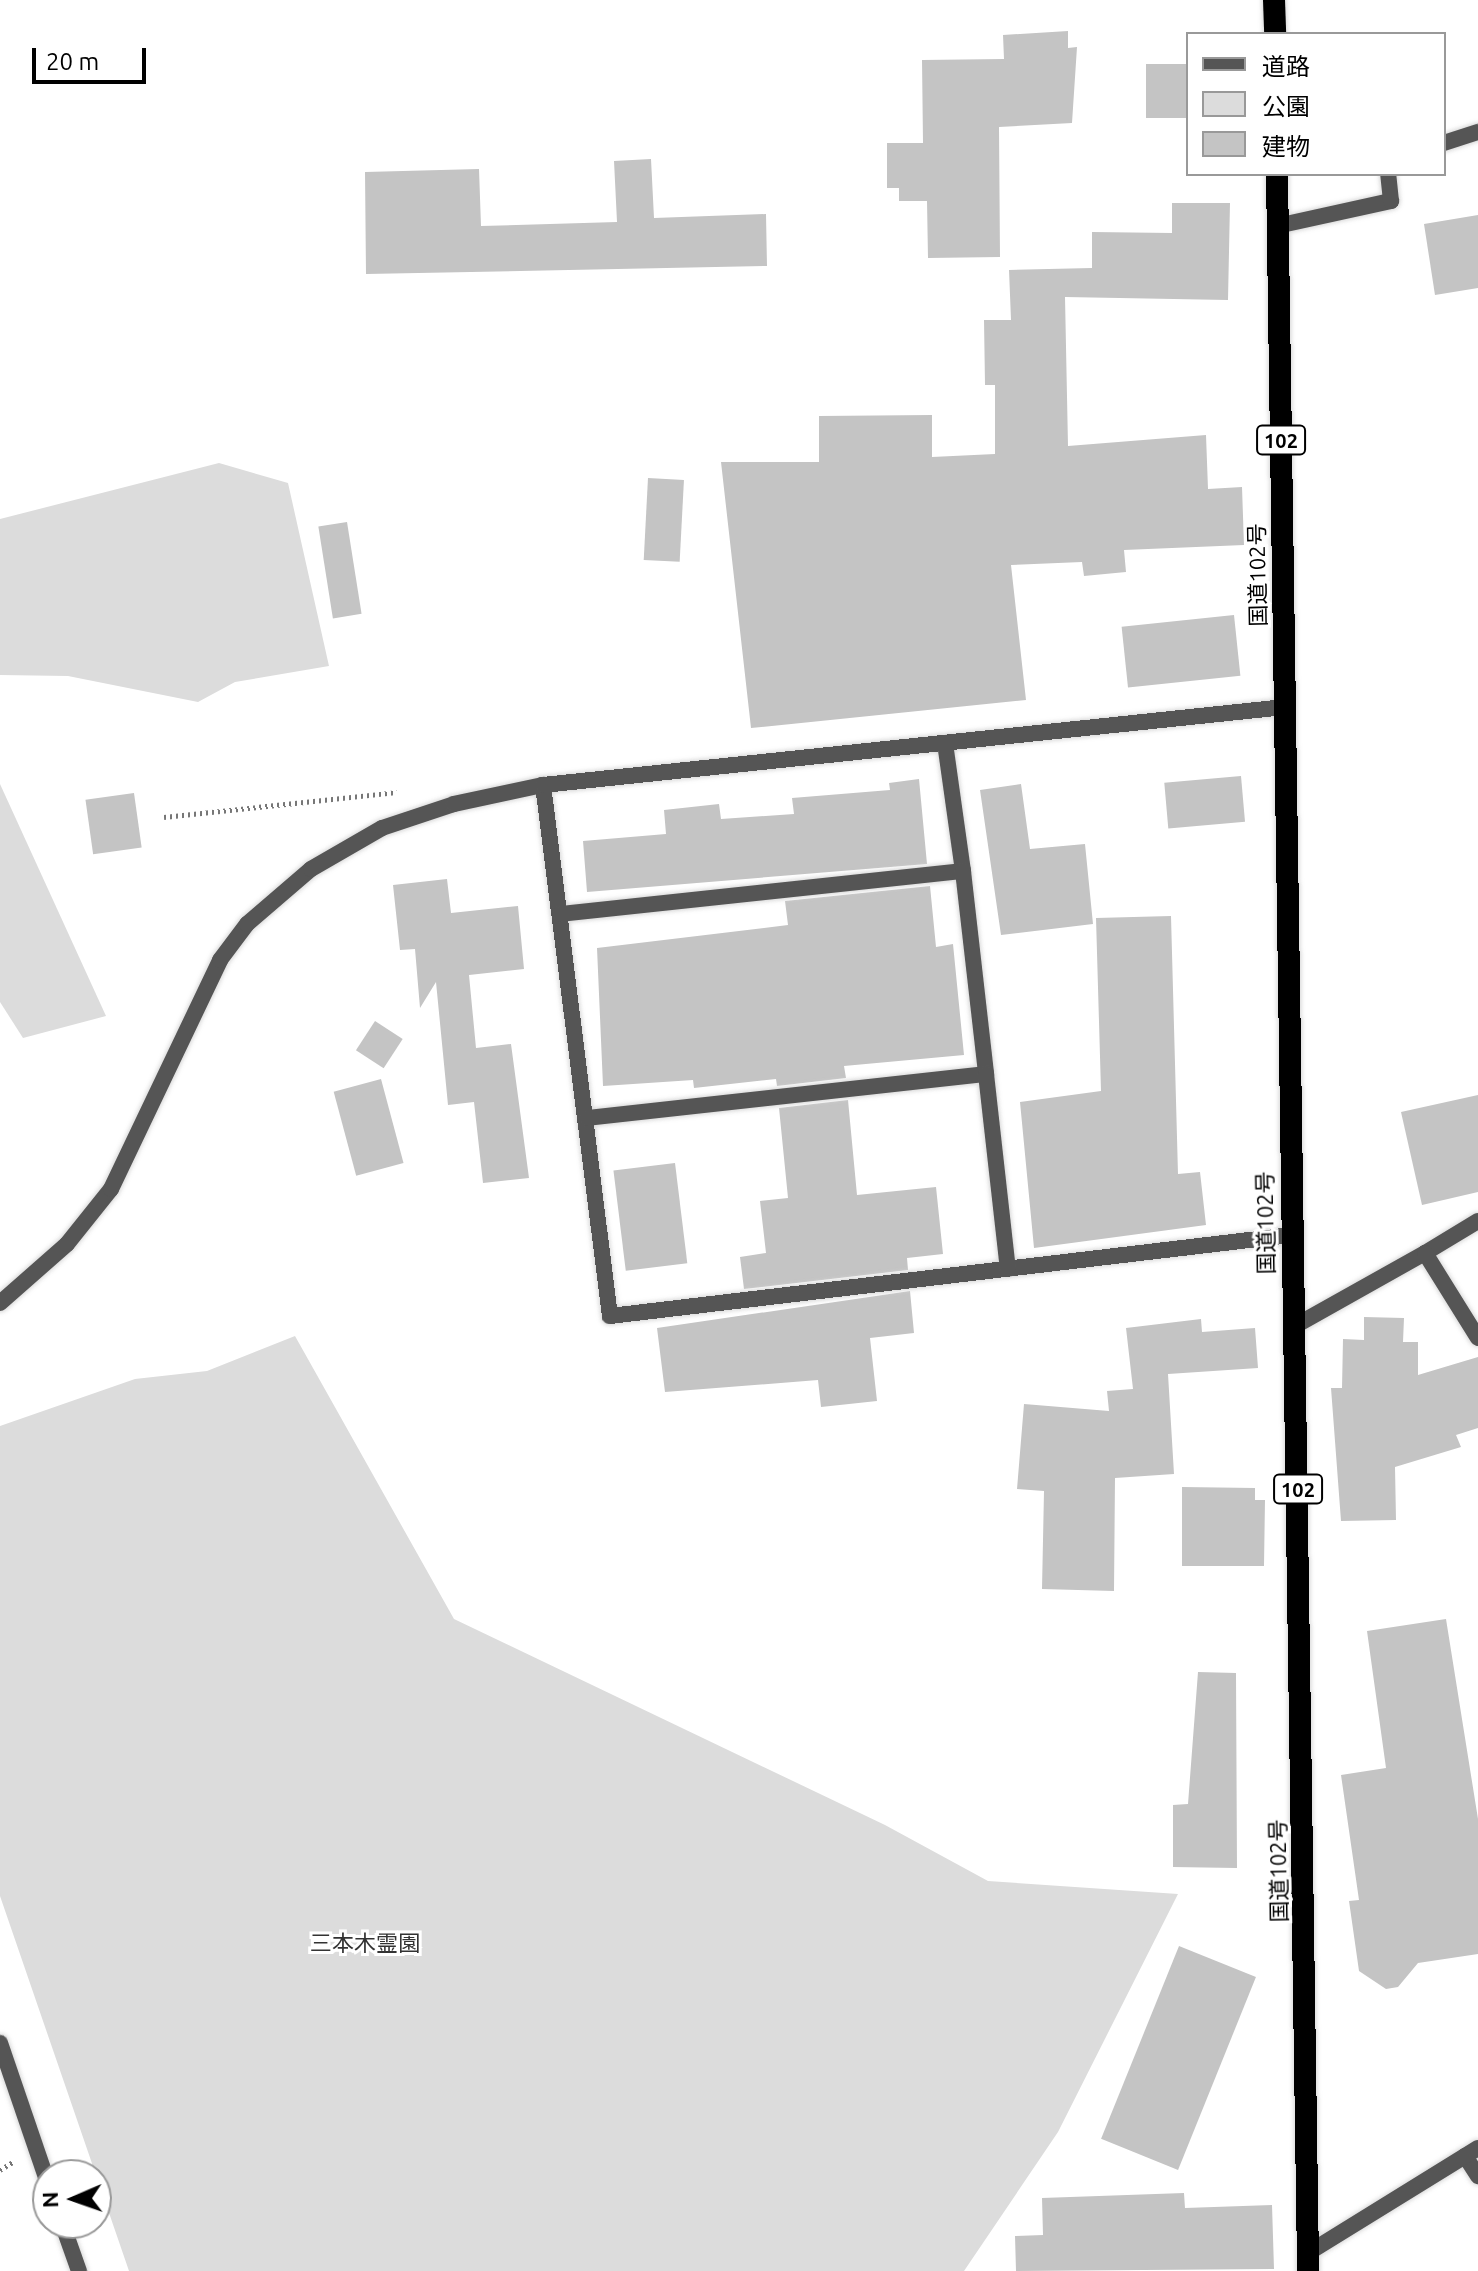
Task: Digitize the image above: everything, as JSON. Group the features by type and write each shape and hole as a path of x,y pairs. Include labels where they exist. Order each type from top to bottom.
{"highway":[{"path":"1274,0 1275,32"},
{"name":"国道102号","path":"1277,176 1308,2262"}],"street":[{"path":"1446,142 1478,132"},
{"path":"1277,226 1391,201 1388,176"},
{"path":"0,1303 67,1244 111,1189 220,960 247,924 311,869 382,828 454,804 543,785 1285,707"},
{"path":"945,743 963,871 1008,1269"},
{"path":"543,785 610,1316 1291,1235"},
{"path":"560,914 963,871"},
{"path":"587,1118 986,1074"},
{"path":"1293,1327 1478,1221"},
{"path":"1425,1253 1478,1338"},
{"path":"0,2043 7,2086 38,2159"},
{"path":"1308,2262 1471,2152 1478,2176"},
{"path":"68,2239 79,2271"}],"path":[{"path":"164,817 403,792"}],"green space":[{"path":"219,463 288,483 329,666 235,682 198,702 68,676 0,675 0,519"},
{"path":"0,784 106,1016 23,1038 0,1002"},
{"name":"三本木霊園","path":"295,1336 454,1619 885,1825 988,1881 1178,1894 1058,2132 964,2271 129,2271 112,2222 112,2159 90,2159 0,1896 0,1426 135,1379 207,1371"}],"building":[{"path":"1068,31 1068,48 1077,47 1072,123 999,127 1000,257 928,258 927,201 899,201 899,188 887,188 887,143 923,143 922,60 1004,59 1003,35"},
{"path":"1146,64 1186,64 1186,118 1146,118"},
{"path":"651,159 654,218 766,214 767,266 366,274 365,172 479,169 481,226 617,222 614,161"},
{"path":"1172,203 1230,203 1228,300 1065,297 1068,446 1206,435 1208,489 1242,487 1244,545 1124,550 1126,572 1084,576 1082,562 1011,565 1026,700 751,728 721,462 819,462 819,416 932,415 932,457 995,454 995,385 985,385 984,320 1011,320 1009,270 1092,268 1092,232 1172,233"},
{"path":"1478,215 1478,288 1435,295 1424,224"},
{"path":"648,478 684,480 680,562 644,560"},
{"path":"347,522 362,614 333,618 318,527"},
{"path":"1234,615 1240,676 1128,687 1122,627"},
{"path":"1241,776 1245,822 1168,829 1164,783"},
{"path":"919,779 927,864 587,892 583,841 666,834 664,810 719,804 721,819 794,814 792,798 890,790 889,783"},
{"path":"1021,784 1030,849 1085,844 1093,924 1001,935 980,790"},
{"path":"134,793 142,847 93,854 85,800"},
{"path":"447,879 451,913 518,906 524,969 469,975 476,1048 511,1044 529,1178 483,1183 474,1102 448,1105 436,982 420,1008 415,949 400,950 393,885"},
{"path":"930,886 936,947 953,944 964,1055 844,1066 846,1078 777,1086 776,1079 694,1088 693,1080 603,1086 597,948 788,925 785,901"},
{"path":"1171,916 1178,1174 1200,1172 1206,1225 1034,1248 1020,1102 1101,1091 1096,918"},
{"path":"375,1021 403,1039 384,1068 356,1050"},
{"path":"381,1079 404,1163 356,1176 334,1092"},
{"path":"1478,1095 1478,1192 1422,1205 1401,1112"},
{"path":"848,1100 857,1195 936,1187 943,1254 907,1258 908,1270 744,1289 740,1257 766,1253 760,1201 788,1198 779,1108"},
{"path":"675,1163 687,1263 626,1271 613,1171"},
{"path":"910,1291 914,1333 870,1338 877,1401 821,1407 818,1380 665,1392 657,1328"},
{"path":"1364,1317 1404,1318 1403,1342 1418,1342 1418,1375 1478,1357 1478,1428 1456,1435 1461,1447 1395,1467 1396,1520 1341,1521 1331,1388 1342,1388 1343,1339 1364,1340"},
{"path":"1201,1319 1202,1332 1255,1328 1258,1368 1168,1374 1174,1474 1115,1478 1114,1591 1042,1589 1044,1491 1017,1489 1024,1404 1109,1411 1107,1391 1133,1389 1126,1328"},
{"path":"1182,1487 1255,1488 1255,1500 1265,1500 1264,1566 1182,1566"},
{"path":"1446,1619 1478,1819 1478,1954 1418,1963 1398,1987 1386,1989 1359,1971 1349,1901 1359,1900 1341,1775 1386,1768 1367,1631"},
{"path":"1198,1672 1236,1673 1237,1868 1173,1867 1173,1805 1188,1804"},
{"path":"1179,1946 1256,1977 1178,2170 1101,2139"},
{"path":"1184,2193 1185,2208 1272,2205 1274,2269 1016,2271 1015,2236 1043,2235 1042,2198"}]}
